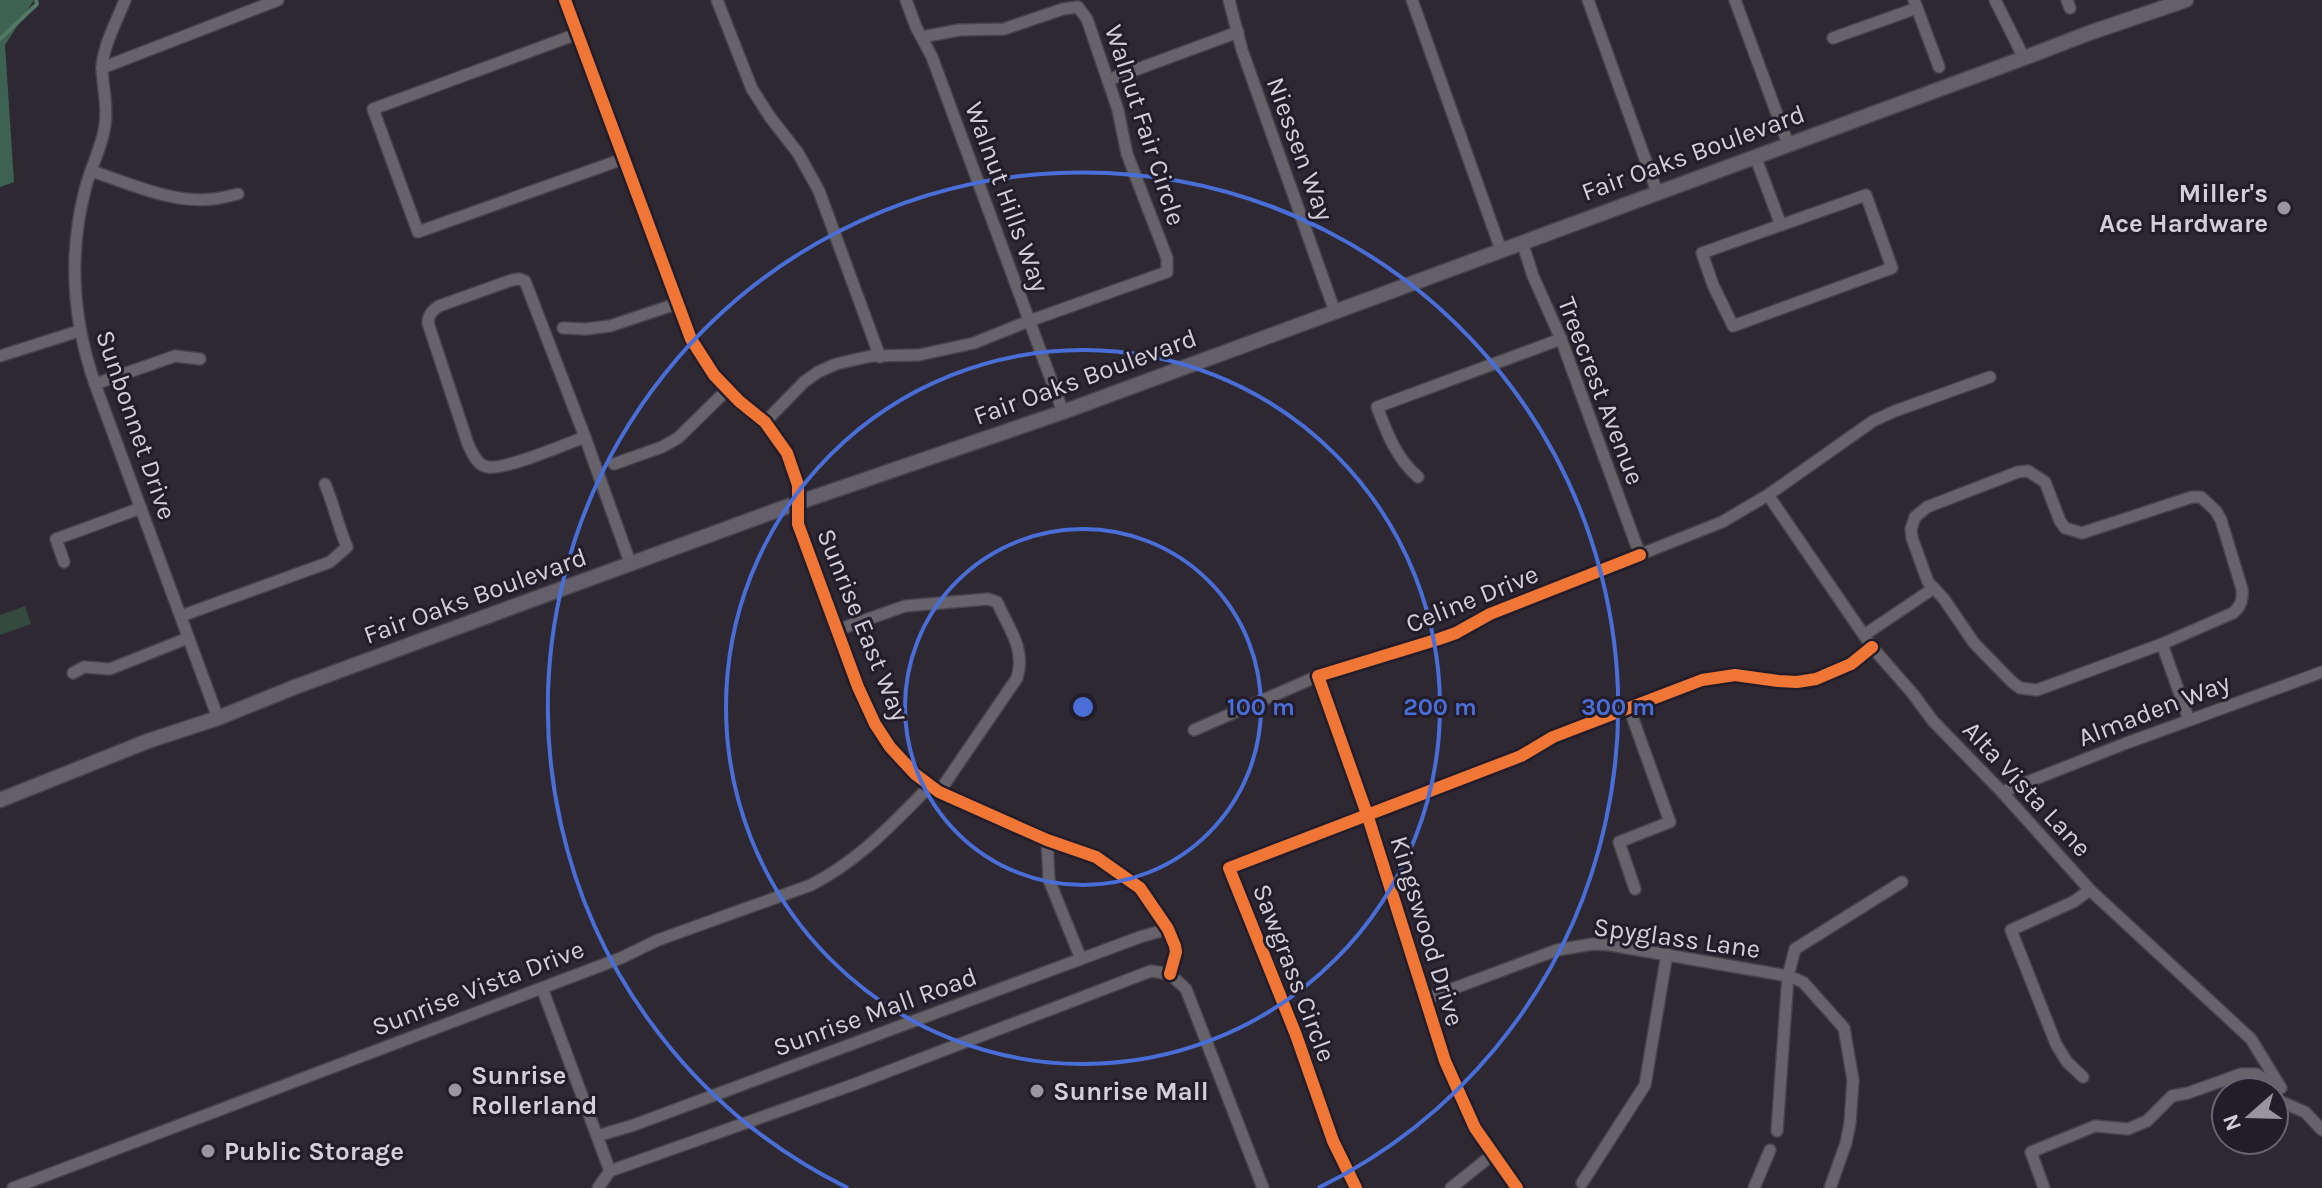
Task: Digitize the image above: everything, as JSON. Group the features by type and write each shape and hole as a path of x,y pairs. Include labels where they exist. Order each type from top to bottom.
{"main road":[{"name":"Fair Oaks Boulevard","path":"0,800 148,741 218,718 797,503 1063,412 2089,33 2186,0"}],"street":[{"name":"Sunbonnet Drive","path":"125,0 105,52 102,68 105,130 85,190 76,241 79,331 95,384 218,718"},
{"path":"102,68 278,0"},
{"name":"Sunrise East Way","path":"565,0 691,339 727,390 765,422 779,439 794,468 798,485 798,524 858,687 875,724 902,761 935,789 1047,840 1096,857 1140,888 1168,929 1176,952 1170,974"},
{"path":"717,0 752,89 798,153 819,191 880,357"},
{"name":"Walnut Hills Way","path":"906,0 937,71 1063,412"},
{"name":"Niessen Way","path":"1229,0 1242,50 1335,312"},
{"path":"1412,0 1501,250"},
{"path":"1588,0 1657,192"},
{"path":"1735,0 1788,144"},
{"path":"1995,0 2024,58"},
{"path":"1833,38 1916,4 1939,67"},
{"name":"Walnut Fair Circle","path":"922,37 959,30 1004,29 1078,7 1087,19 1118,110 1127,154 1167,258 1167,272 1029,321"},
{"path":"1108,80 1238,32"},
{"path":"577,34 373,109 418,232 623,159"},
{"path":"1755,156 1781,225"},
{"path":"91,171 189,199 212,200 238,194"},
{"path":"1866,195 1892,268 1733,326 1702,253 1781,225 1866,195"},
{"name":"Treecrest Avenue","path":"1522,242 1640,555"},
{"path":"585,437 526,459 499,466 481,464 468,444 428,323 432,310 512,280 525,281 585,437 631,565"},
{"path":"563,328 610,326 676,304"},
{"path":"765,422 818,372 854,359 947,351 1029,321"},
{"path":"0,356 79,331"},
{"path":"1418,477 1392,444 1377,407 1561,339"},
{"path":"95,384 175,356 200,359"},
{"name":"Celine Drive","path":"1194,730 1318,676 1447,636 1490,614 1722,522 1768,495 1873,421 1990,377"},
{"path":"614,464 678,438 727,390"},
{"path":"2028,471 2045,482 2065,528 2082,533 2192,497 2201,497 2221,520 2243,599 2233,613 2162,644 2029,691 2012,682 1974,643 1934,588 1926,577 1912,538 1915,517 1927,507 2018,472 2028,471"},
{"path":"181,616 330,562 347,547 336,508 325,484"},
{"name":"Alta Vista Lane","path":"1768,495 1872,647 1933,721 2090,890 2251,1039 2268,1076"},
{"path":"64,562 56,539 141,508"},
{"path":"1864,635 1934,588"},
{"name":"Sunrise Vista Drive","path":"13,1188 822,880 853,860 935,789 1017,678 1021,654 997,602 988,599 905,606 837,630"},
{"path":"73,673 84,667 110,669 188,638"},
{"path":"2162,644 2189,720"},
{"path":"1367,814 1521,756 1553,737 1702,680 1751,676 1797,682 1816,679 1851,664 1872,647"},
{"name":"Almaden Way","path":"2002,792 2322,672"},
{"name":"Kingswood Drive","path":"1318,676 1367,814 1445,1061 1475,1128 1517,1188"},
{"path":"1629,708 1670,822 1619,842 1635,889"},
{"name":"Sawgrass Circle","path":"1356,1188 1333,1141 1296,1035 1229,868 1367,814"},
{"path":"1047,840 1049,880 1081,959"},
{"path":"1788,976 1795,949 1902,882"},
{"path":"2083,1077 2067,1062 2056,1044 2011,930 2073,902 2090,890"},
{"name":"Sunrise Mall Road","path":"597,1136 1168,929"},
{"name":"Spyglass Lane","path":"1425,999 1557,950 1610,945 1788,976 1803,982 1844,1028 1853,1080 1846,1143 1830,1188"},
{"path":"1582,1183 1645,1085 1667,954"},
{"path":"598,1188 610,1171 855,1084 1151,971 1170,974 1186,989 1263,1188"},
{"name":"Spyglass Lane","path":"1777,1131 1788,976"},
{"path":"542,988 610,1171"},
{"path":"2235,1076 2260,1076"},
{"path":"2044,1188 2031,1152 2095,1126 2128,1129 2147,1121 2172,1096 2210,1085"},
{"path":"2290,1106 2305,1112 2322,1130"},
{"path":"1754,1188 1770,1150"},
{"path":"1451,1188 1492,1155"}],"green space":[{"path":"0,0 34,0 5,45 14,182 0,187"},
{"path":"25,606 31,624 0,635 0,615"}],"waterway":[{"path":"0,39 37,4 36,0"}],"cycle path":[{"path":"565,0 691,339 714,375 765,422 787,453 798,485 798,524 858,687 875,724 890,747 915,774 939,792 1047,840 1096,857 1140,888 1168,929 1175,946 1170,974"},
{"path":"1517,1188 1475,1128 1445,1061 1367,814 1318,676 1456,633 1490,614 1640,555"},
{"path":"1356,1188 1333,1141 1296,1035 1229,868 1521,756 1553,737 1702,680 1735,675 1797,682 1816,679 1851,664 1872,647"}],"place":[{"name":"Miller's Ace Hardware","path":"2284,208"},
{"name":"Sunrise Rollerland","path":"455,1090"},
{"name":"Sunrise Mall","path":"1037,1091"},
{"name":"Public Storage","path":"208,1151"}]}
